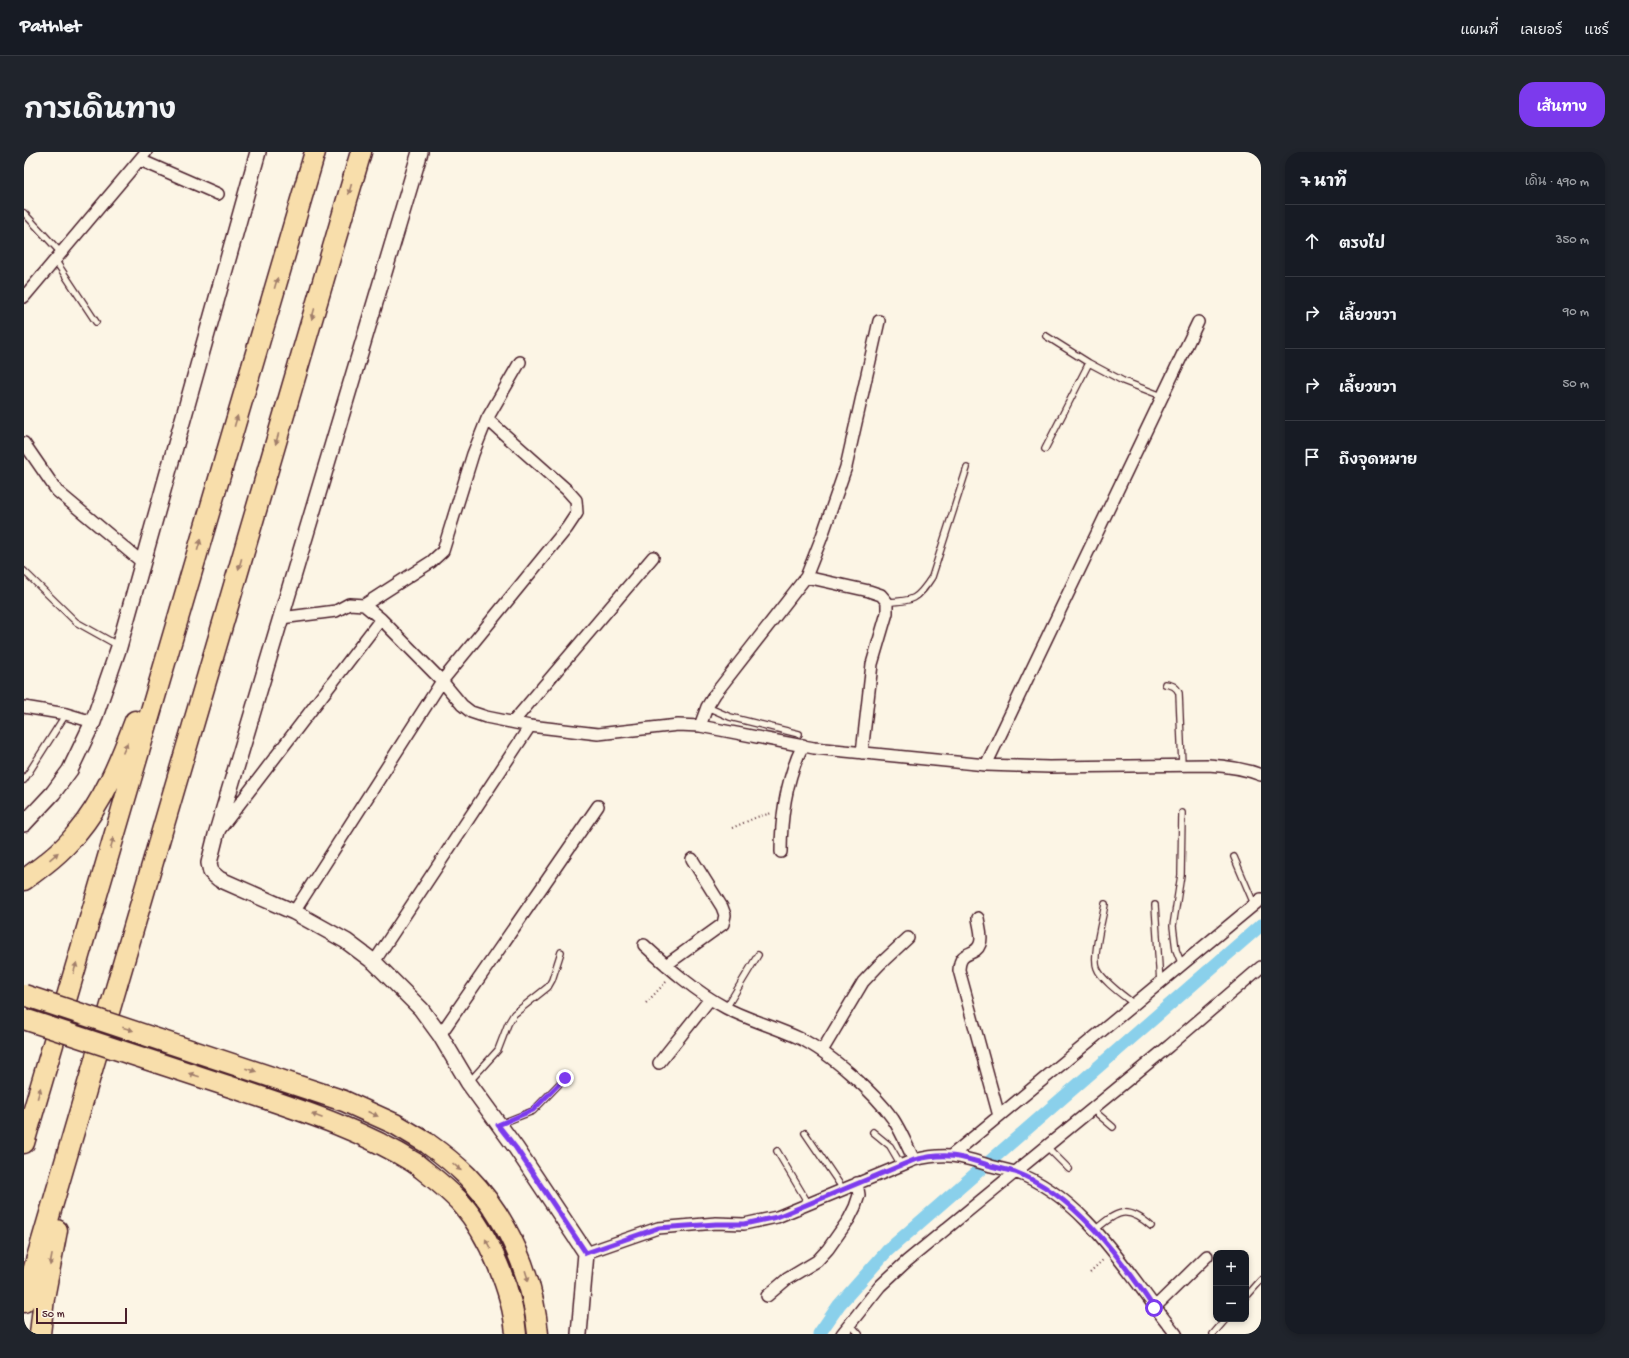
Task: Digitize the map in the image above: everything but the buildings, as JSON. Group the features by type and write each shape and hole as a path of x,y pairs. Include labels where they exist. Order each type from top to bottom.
{"highway":[{"path":"24,1143 315,152"},
{"path":"24,1302 361,152"},
{"path":"24,880 55,855 76,834 91,814 105,791 126,744 188,583"},
{"path":"24,995 344,1101 395,1124 427,1143 467,1176 482,1193 504,1226 525,1271 532,1295 538,1334"},
{"path":"24,1019 308,1113 365,1135 391,1148 415,1163 441,1184 462,1204 480,1229 497,1260 508,1294 516,1334"},
{"path":"40,1334 47,1284 80,1112"}],"main road":[{"path":"24,824 53,793 70,770 93,722 119,647 258,152"},
{"path":"420,152 280,618 209,863 211,872 219,879 294,912 346,941 374,962 421,1009 440,1035 468,1082 516,1148 586,1253 579,1334"}],"street":[{"path":"24,297 143,156 218,194"},
{"path":"700,726 707,707 715,694 806,577 846,467 879,321"},
{"path":"986,766 1198,322"},
{"path":"364,605 431,562 443,551 473,454 487,419 520,362"},
{"path":"294,912 442,681 567,528 577,513 576,500 567,490 487,419"},
{"path":"24,443 58,491 143,563"},
{"path":"512,722 653,557"},
{"path":"806,577 869,591 881,595 887,602 887,613 872,664 862,753"},
{"path":"280,618 336,610 348,604 364,605 381,619 442,681 462,705 472,712 486,717 530,726 598,734 678,725 700,726 803,746 986,766 1228,766 1261,775"},
{"path":"216,835 381,619"},
{"path":"24,707 66,714 93,722"},
{"path":"374,962 530,726"},
{"path":"780,852 781,829 786,791 796,760 803,746"},
{"path":"440,1035 598,806"},
{"path":"670,968 723,924 725,915 722,907 692,859"},
{"path":"952,1155 1258,902"},
{"path":"978,918 981,935 980,944 977,950 964,956 960,963 959,970 999,1116"},
{"path":"822,1051 863,982 879,964 908,938"},
{"path":"644,945 670,968 710,999 726,1008 800,1039 822,1051 875,1098 893,1120 914,1160"},
{"path":"842,1334 880,1286 907,1261 1169,1046 1261,967"},
{"path":"659,1063 710,999"},
{"path":"586,1253 658,1228 716,1224 744,1224 777,1217 914,1160 929,1156 952,1155 1015,1172 1043,1186 1062,1200 1095,1230 1113,1251 1129,1270 1154,1308 1176,1334"},
{"path":"767,1296 787,1279 817,1261 828,1249 849,1219 855,1207 859,1195 857,1183"},
{"path":"1154,1308 1207,1256"}],"lane":[{"path":"24,213 58,257 96,322"},
{"path":"1046,336 1089,363 1123,381 1162,396"},
{"path":"1045,448 1089,363"},
{"path":"887,602 904,602 914,599 922,593 932,577 967,468"},
{"path":"24,571 76,622 119,647"},
{"path":"1165,684 1172,685 1177,688 1179,693 1182,765"},
{"path":"707,707 730,717 799,734"},
{"path":"24,780 66,714"},
{"path":"1182,813 1181,875 1173,926 1176,950 1182,965"},
{"path":"1234,857 1258,902"},
{"path":"1105,904 1096,957 1097,968 1101,975 1111,985 1135,1004"},
{"path":"1155,905 1160,983"},
{"path":"468,1082 498,1050 508,1024 514,1014 548,987 552,980 561,952"},
{"path":"726,1008 758,955"},
{"path":"498,1125 533,1110 565,1078"},
{"path":"1092,1109 1113,1127"},
{"path":"873,1132 890,1146 901,1165"},
{"path":"805,1133 843,1189"},
{"path":"1047,1146 1069,1169"},
{"path":"777,1151 808,1203"},
{"path":"1095,1230 1112,1216 1127,1212 1140,1217 1151,1226"},
{"path":"1249,1294 1261,1280"},
{"path":"1213,1334 1223,1322"},
{"path":"850,1324 859,1334"}],"path":[{"path":"732,828 757,817 784,810"},
{"path":"646,1003 670,968"},
{"path":"1090,1272 1113,1251"}],"waterway":[{"path":"819,1334 839,1305 887,1251 1261,925"}],"route":[{"path":"565,1078 533,1110 498,1125 516,1148 586,1253 658,1228 716,1224 744,1224 777,1217 914,1160 929,1156 952,1155 1015,1172 1043,1186 1062,1200 1101,1236 1129,1270 1154,1308"}]}
